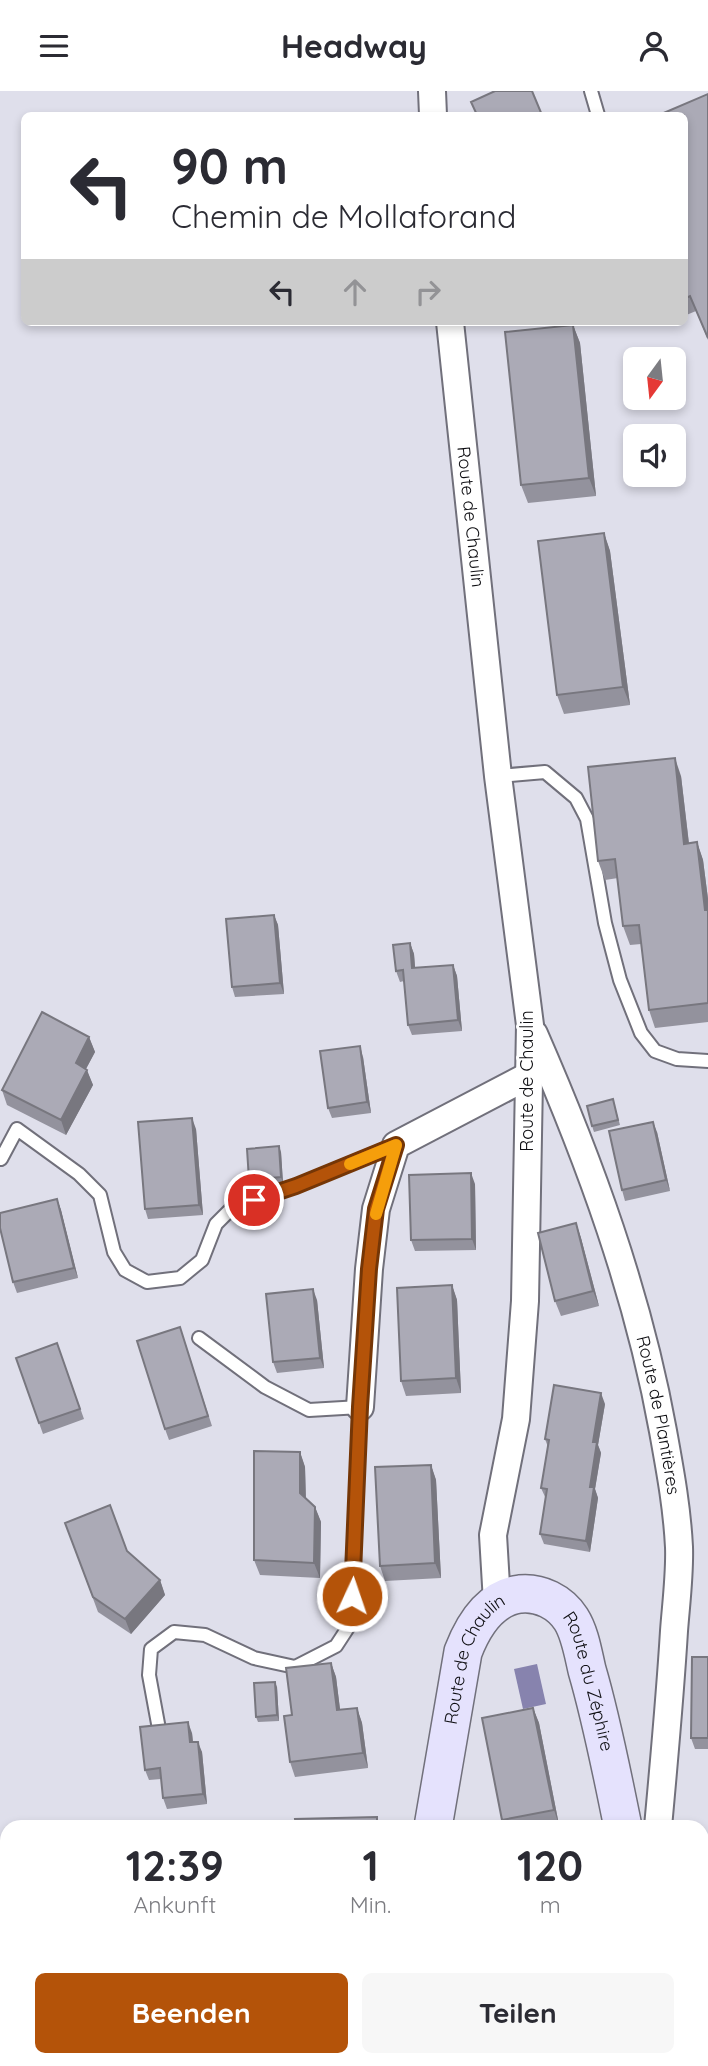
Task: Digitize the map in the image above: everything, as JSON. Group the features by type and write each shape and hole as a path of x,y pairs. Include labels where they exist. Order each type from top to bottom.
{"street":[{"path":"432,91 433,112"},
{"name":"Route de Chaulin","path":"434,1820 463,1652 478,1621 497,1602 493,1535 516,1419 525,1301 530,1025 498,776 450,326"},
{"name":"Route de Plantières","path":"530,1025 569,1115 603,1205 639,1319 676,1498 679,1550 659,1820"},
{"path":"360,1407 369,1269 376,1209 396,1145 528,1076"},
{"name":"Route du Zéphire","path":"497,1602 510,1596 538,1595 562,1608 571,1619 577,1631 595,1697 621,1820"}],"lane":[{"path":"591,91 597,112"},
{"path":"498,776 545,772 576,798 587,819 605,923 620,980 641,1033 655,1051 677,1059 708,1061"},
{"path":"1,1159 18,1129 79,1174 100,1195 114,1252 125,1270 147,1282 180,1278 202,1260 216,1224 233,1207 296,1186 396,1145"},
{"path":"159,1729 149,1675 152,1649 174,1632 205,1635 254,1658 295,1667 337,1646 351,1623 360,1407 309,1410 265,1387 199,1338"}],"shaded area":[{"path":"537,1664 546,1704 523,1709 514,1669"}],"building":[{"path":"495,91 532,91 541,112 476,112 471,102"},
{"path":"708,94 708,338 690,296 688,297 688,112 666,112"},
{"path":"573,326 589,478 521,485 505,332"},
{"path":"604,533 623,687 557,695 538,541"},
{"path":"675,758 684,844 697,842 705,910 708,910 708,1003 649,1010 639,925 623,926 615,859 598,861 588,767"},
{"path":"274,915 280,983 232,987 226,919"},
{"path":"410,943 412,968 453,965 458,1020 408,1025 403,970 396,971 393,945"},
{"path":"42,1012 89,1037 76,1063 87,1070 61,1120 2,1090"},
{"path":"360,1046 367,1102 328,1108 320,1051"},
{"path":"613,1099 618,1120 592,1126 587,1106"},
{"path":"192,1118 199,1205 145,1209 138,1122"},
{"path":"653,1122 666,1180 622,1190 609,1131"},
{"path":"279,1146 281,1177 249,1180 247,1149"},
{"path":"471,1173 472,1239 411,1240 409,1175"},
{"path":"57,1199 74,1268 13,1282 0,1228 0,1213"},
{"path":"576,1223 593,1291 555,1301 538,1233"},
{"path":"452,1285 456,1378 401,1381 397,1288"},
{"path":"313,1289 320,1358 273,1362 266,1294"},
{"path":"180,1327 208,1416 165,1429 137,1341"},
{"path":"57,1343 80,1409 39,1423 16,1358"},
{"path":"554,1385 601,1393 593,1442 597,1442 590,1487 594,1487 586,1541 540,1534 547,1489 541,1488 549,1440 545,1439"},
{"path":"254,1451 300,1452 300,1493 315,1507 314,1563 254,1560"},
{"path":"431,1465 435,1563 380,1566 375,1467"},
{"path":"110,1505 127,1551 160,1580 125,1619 93,1597 65,1523"},
{"path":"692,1657 708,1657 708,1738 691,1738"},
{"path":"331,1663 337,1710 357,1708 363,1753 290,1762 284,1716 292,1715 286,1668"},
{"path":"275,1682 277,1715 256,1717 254,1683"},
{"path":"533,1708 554,1810 502,1820 482,1718"},
{"path":"188,1722 190,1742 198,1742 203,1794 163,1798 160,1768 145,1770 140,1727"},
{"path":"377,1817 377,1820 295,1819"}],"slow traffic":[{"path":"350,1164 396,1145 376,1214"}],"route":[{"path":"254,1200 296,1186 396,1145 376,1209 369,1269 352,1596"}]}
